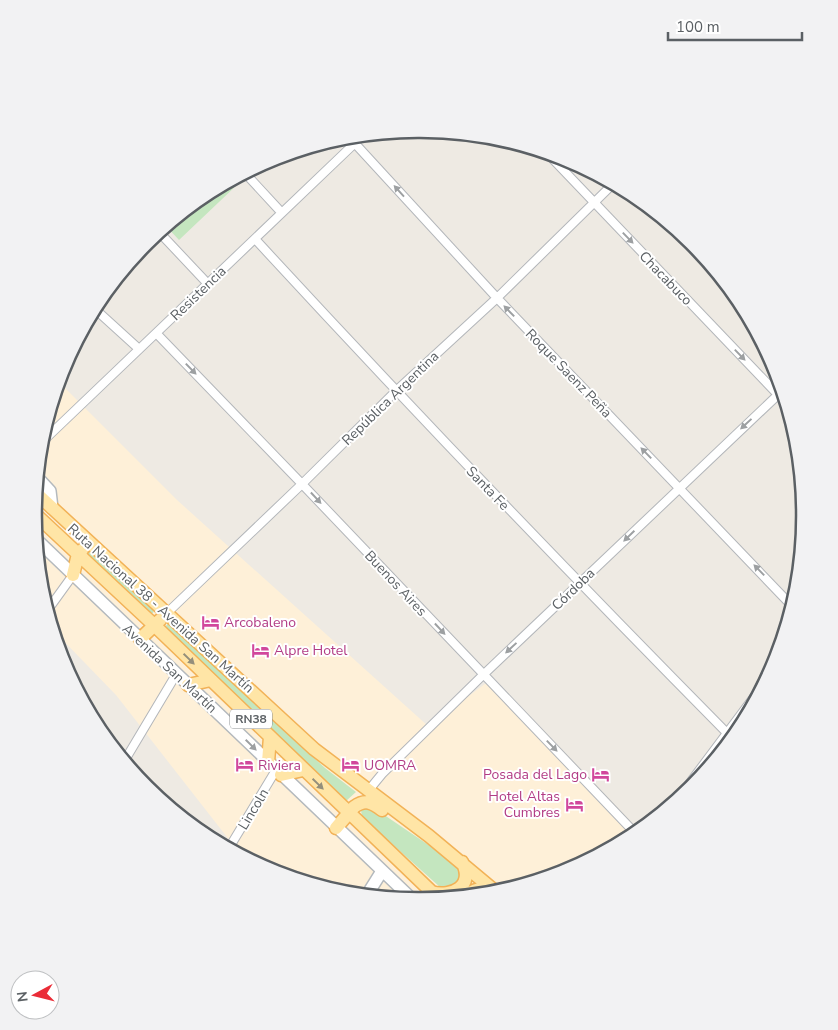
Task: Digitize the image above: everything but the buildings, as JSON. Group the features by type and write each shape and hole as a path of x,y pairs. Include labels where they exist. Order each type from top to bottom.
{"main road":[{"path":"44,484 50,490 52,508"},
{"name":"Ruta Nacional 38 - Avenida San Martín","path":"43,499 314,749 429,836 487,885"},
{"name":"Ruta Nacional 38 - Avenida San Martín","path":"42,520 303,770 351,810 431,892"},
{"path":"73,575 78,554 90,542"},
{"name":"Avenida San Martín","path":"44,548 404,891"},
{"path":"140,639 167,613"},
{"path":"188,685 210,680"},
{"path":"270,737 275,769 303,770"},
{"path":"336,828 368,791"},
{"path":"351,810 361,802 370,802 407,827 429,836"},
{"path":"455,890 463,883 466,874 462,862"},
{"path":"371,888 382,871"}],"street":[{"name":"Roque Saenz Peña","path":"356,144 497,298 786,599"},
{"name":"Resistencia","path":"52,431 157,334 281,212 353,145"},
{"name":"Chacabuco","path":"559,165 773,385"},
{"path":"249,179 281,212"},
{"name":"República Argentina","path":"167,613 396,391 497,298 607,189"},
{"path":"165,238 208,284"},
{"name":"Santa Fe","path":"255,239 579,584 726,732"},
{"path":"101,314 139,349"},
{"name":"Buenos Aires","path":"157,334 629,827"},
{"name":"Córdoba","path":"368,791 382,774 483,675 777,396"},
{"path":"53,603 73,575"},
{"path":"128,753 177,673"},
{"path":"724,735 730,727"},
{"name":"Lincoln","path":"233,842 275,769"}],"shaded area":[{"path":"65,388 177,500 428,726 493,678 633,824 586,853 563,863 540,872 492,884 444,891 419,892 370,888 322,879 275,863 229,840 116,695 64,642 50,588 43,540 43,490 55,418"}],"green space":[{"path":"235,187 179,240 171,232 190,216"},
{"path":"87,550 154,610 153,613 150,613 85,551"},
{"path":"168,623 325,768 356,792 346,801 167,629"},
{"path":"371,806 430,846 460,870 459,884 441,888 362,817 361,810"}],"place":[{"name":"Arcobaleno","path":"210,622"},
{"name":"Alpre Hotel","path":"260,650"},
{"name":"Riviera","path":"244,765"},
{"name":"UOMRA","path":"350,765"},
{"name":"Posada del Lago","path":"601,774"},
{"name":"Hotel Altas Cumbres","path":"574,804"}]}
